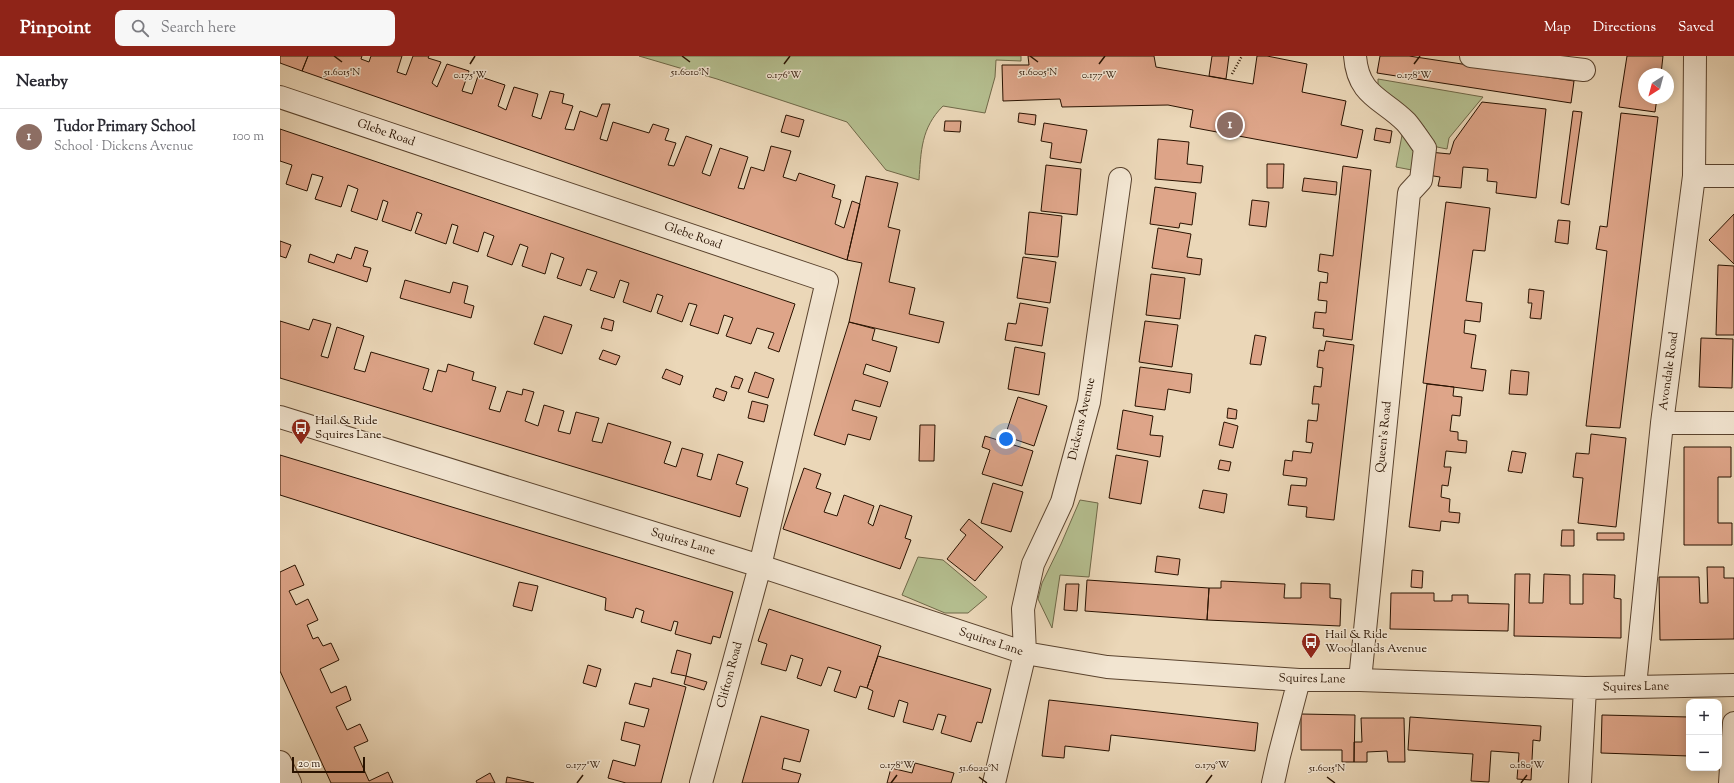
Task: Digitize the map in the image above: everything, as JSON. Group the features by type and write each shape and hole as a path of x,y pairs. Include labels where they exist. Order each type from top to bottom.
{"street":[{"name":"Queen's Road","path":"1355,56 1356,71 1368,92 1407,123 1424,148 1421,180 1409,193 1360,680"},
{"path":"1471,56 1584,70"},
{"name":"Avondale Road","path":"1635,686 1662,423 1694,176 1695,56"},
{"name":"Glebe Road","path":"280,97 827,281 760,566"},
{"path":"1694,176 1734,176"},
{"name":"Dickens Avenue","path":"994,783 1025,653 1024,609 1032,564 1062,502 1089,402 1120,179"},
{"name":"Squires Lane","path":"280,416 760,566 1025,653 1107,667 1299,680 1360,680 1585,688 1734,685"},
{"path":"1662,423 1734,423"},
{"name":"Clifton Road","path":"701,783 760,566"},
{"path":"1273,783 1299,680"},
{"path":"1580,783 1585,688"},
{"path":"1730,783 1734,723"},
{"path":"280,762 290,783"}],"path":[{"path":"1232,74 1242,56"}],"green space":[{"path":"639,56 1021,56 1021,61 996,60 995,77 985,113 943,106 936,114 926,131 920,159 919,180 886,170 847,122 717,79"},
{"path":"1378,79 1483,97 1449,138 1447,149 1437,147 1420,121 1405,107 1378,93"},
{"path":"1403,130 1411,135 1417,171 1396,167"},
{"path":"1080,500 1098,503 1089,577 1060,575 1052,628 1038,599 1042,583"},
{"path":"918,557 943,560 987,597 968,613 945,613 902,595"}],"building":[{"path":"280,56 308,56 302,71 280,63"},
{"path":"308,56 362,56 361,59 369,62 371,56 402,56 397,72 406,75 413,56 429,56 428,58 441,62 432,83 437,87 447,64 469,71 462,91 472,94 478,76 505,85 498,106 506,110 514,87 538,94 532,116 541,119 550,91 564,94 562,103 573,106 565,129 574,130 580,111 597,117 602,104 610,104 600,139 607,141 613,122 649,133 653,124 669,129 665,140 676,143 668,165 674,166 686,136 712,145 702,173 710,176 720,148 748,157 738,188 744,189 751,167 764,171 771,146 791,151 783,177 796,181 799,173 835,185 832,197 841,200 835,224 844,228 852,201 860,204 847,260 302,71"},
{"path":"1028,56 1154,56 1156,67 1253,84 1257,56 1267,56 1307,64 1302,92 1346,101 1341,125 1363,130 1357,158 1190,127 1193,110 1168,105 1062,107 1060,99 1003,101 1002,65 1029,65"},
{"path":"1212,56 1229,56 1226,79 1209,76"},
{"path":"1380,56 1409,56 1574,81 1571,103 1377,73"},
{"path":"1627,56 1663,56 1662,68 1638,68 1638,104 1656,104 1655,112 1619,107"},
{"path":"1482,102 1546,109 1536,198 1496,193 1497,182 1487,181 1488,169 1463,167 1461,188 1438,186 1440,177 1427,175 1429,152 1450,154 1454,141"},
{"path":"1573,111 1582,112 1569,205 1561,203"},
{"path":"1019,113 1036,115 1035,125 1018,122"},
{"path":"1621,113 1658,117 1620,428 1586,426 1607,251 1596,249 1600,226 1607,227"},
{"path":"786,115 804,120 799,137 781,132"},
{"path":"945,121 961,121 960,132 944,131"},
{"path":"1044,123 1087,130 1081,163 1050,158 1052,143 1041,141"},
{"path":"1376,128 1392,131 1390,143 1374,140"},
{"path":"280,129 795,304 779,352 768,348 774,333 757,328 751,344 726,336 733,318 724,315 718,334 690,325 697,305 689,303 682,322 657,313 663,296 657,294 651,312 623,302 629,283 620,280 614,298 590,290 597,272 587,269 581,286 557,278 564,258 551,253 545,274 522,266 528,247 520,244 512,265 487,256 494,236 484,232 478,252 453,243 458,226 452,224 446,244 415,233 422,214 417,212 411,231 382,221 388,202 383,200 377,220 351,211 358,189 348,185 341,207 315,199 323,177 312,174 307,191 286,184 292,165 280,161"},
{"path":"1158,139 1189,142 1187,164 1203,166 1201,183 1155,179"},
{"path":"1267,164 1284,164 1283,188 1267,188"},
{"path":"1046,165 1081,169 1077,215 1041,211"},
{"path":"1343,166 1371,170 1352,340 1323,336 1324,329 1313,328 1315,312 1326,313 1327,301 1318,300 1320,282 1327,283 1328,273 1318,271 1320,254 1333,256"},
{"path":"866,176 898,183 888,227 900,230 889,282 915,288 909,314 944,322 939,343 849,322 862,263 847,260"},
{"path":"1304,178 1337,182 1336,195 1302,191"},
{"path":"1155,187 1196,193 1192,225 1180,223 1179,228 1150,224"},
{"path":"1252,200 1269,202 1266,227 1249,225"},
{"path":"1446,202 1490,208 1485,251 1473,250 1466,301 1482,303 1480,322 1465,320 1464,333 1476,335 1471,368 1486,370 1483,391 1423,383"},
{"path":"1029,212 1062,216 1058,257 1025,254"},
{"path":"1734,214 1734,264 1709,240"},
{"path":"1558,220 1570,221 1568,244 1555,242"},
{"path":"1158,228 1191,234 1187,257 1202,259 1200,275 1152,268"},
{"path":"280,241 291,245 286,258 280,256"},
{"path":"355,247 368,251 363,266 371,268 367,282 308,262 310,254 334,263 337,254 351,259"},
{"path":"1023,257 1056,262 1050,303 1017,298"},
{"path":"1718,265 1734,266 1734,335 1716,335"},
{"path":"1151,274 1185,278 1180,319 1146,315"},
{"path":"405,280 450,293 453,282 468,286 464,303 474,306 471,318 400,298"},
{"path":"1529,289 1544,291 1541,319 1530,318 1532,303 1528,303"},
{"path":"1020,303 1048,308 1042,346 1005,340 1008,323 1016,324"},
{"path":"544,316 572,325 562,354 534,344"},
{"path":"604,318 614,321 612,331 601,328"},
{"path":"313,319 331,324 321,356 328,358 337,327 364,336 354,369 365,372 371,352 429,369 423,389 432,392 438,370 446,372 448,364 474,372 472,380 496,387 489,409 500,412 507,391 522,395 523,389 534,392 525,421 538,426 544,405 564,411 558,431 570,434 576,412 599,418 592,441 602,443 608,423 671,442 664,463 676,467 682,448 703,454 697,476 711,480 718,454 743,462 736,484 748,488 740,517 280,378 280,321 309,330"},
{"path":"1145,321 1178,325 1172,367 1139,362"},
{"path":"849,322 875,329 872,340 897,347 890,372 866,364 863,374 888,382 880,407 855,400 852,410 877,417 870,440 848,434 845,445 814,435"},
{"path":"1255,335 1266,337 1261,365 1250,364"},
{"path":"1701,338 1733,339 1732,388 1699,387"},
{"path":"1326,341 1354,345 1334,520 1306,517 1307,507 1288,505 1291,485 1306,486 1307,478 1283,475 1285,460 1292,461 1293,451 1311,453 1313,443 1306,442 1308,420 1317,421 1319,404 1312,404 1314,386 1321,387 1323,368 1317,367 1319,350 1324,351"},
{"path":"1015,347 1045,353 1039,395 1008,389"},
{"path":"603,350 620,356 616,365 599,359"},
{"path":"1140,367 1192,374 1190,393 1168,389 1165,410 1135,406"},
{"path":"666,369 683,376 680,385 662,378"},
{"path":"1511,370 1529,372 1527,395 1509,394"},
{"path":"755,372 774,379 768,398 748,392"},
{"path":"735,376 743,379 739,389 731,387"},
{"path":"1427,384 1454,387 1453,396 1462,397 1460,416 1452,415 1450,431 1458,432 1458,440 1467,441 1466,453 1446,451 1444,467 1451,467 1448,486 1442,485 1441,497 1450,499 1449,512 1460,513 1459,523 1441,521 1440,531 1409,527"},
{"path":"716,388 727,392 724,401 713,397"},
{"path":"1018,397 1047,406 1034,446 1005,436"},
{"path":"752,401 768,405 764,422 748,418"},
{"path":"1228,408 1237,410 1236,419 1227,418"},
{"path":"1123,410 1153,416 1150,435 1163,436 1160,457 1117,449"},
{"path":"1224,422 1238,426 1233,448 1219,445"},
{"path":"920,425 935,425 934,461 919,461"},
{"path":"1591,434 1626,438 1616,527 1578,523 1583,478 1573,477 1576,453 1589,454"},
{"path":"985,436 1033,451 1022,486 982,474 990,450 982,447"},
{"path":"1684,447 1731,447 1731,477 1718,477 1718,523 1732,523 1732,545 1684,545"},
{"path":"1512,451 1526,453 1522,473 1508,471"},
{"path":"280,455 733,592 720,638 713,636 711,644 675,634 678,622 674,621 671,631 641,622 644,611 636,608 633,618 605,610 606,598 280,495"},
{"path":"1116,455 1148,461 1141,504 1109,498"},
{"path":"1220,460 1231,462 1229,471 1218,469"},
{"path":"804,468 821,474 816,488 831,493 824,512 837,516 844,495 874,506 868,523 873,526 880,505 912,516 905,538 911,540 900,569 783,529"},
{"path":"993,483 1023,492 1011,532 981,523"},
{"path":"1203,490 1227,494 1224,513 1199,508"},
{"path":"969,519 1003,547 975,581 947,559 966,535 960,530"},
{"path":"1562,530 1574,530 1574,546 1561,546"},
{"path":"1597,533 1624,533 1624,540 1597,540"},
{"path":"1157,556 1180,559 1178,575 1155,572"},
{"path":"295,565 304,585 289,591 296,605 308,599 318,620 307,625 313,639 318,637 323,646 331,643 339,660 320,669 331,693 346,686 351,700 336,707 347,730 360,724 368,741 354,747 369,781 388,772 393,783 331,783 280,671 280,572"},
{"path":"1707,567 1724,567 1724,578 1734,578 1734,639 1660,640 1659,577 1699,577 1700,603 1708,603"},
{"path":"1412,570 1423,571 1422,588 1411,587"},
{"path":"1515,574 1530,574 1529,603 1543,603 1544,574 1570,575 1570,604 1583,604 1583,574 1615,575 1614,598 1621,599 1621,638 1514,636"},
{"path":"1087,580 1209,588 1207,620 1085,611"},
{"path":"1221,581 1285,584 1284,598 1301,598 1301,583 1330,584 1330,598 1341,599 1340,626 1207,620 1209,588 1221,588"},
{"path":"519,582 538,586 532,611 513,606"},
{"path":"1066,584 1079,584 1077,611 1064,610"},
{"path":"1391,593 1434,593 1434,601 1452,601 1452,595 1468,595 1468,603 1509,604 1508,631 1390,629"},
{"path":"769,609 881,646 867,688 860,686 856,698 834,691 841,671 828,667 821,686 797,678 803,659 791,655 786,671 761,664 767,644 758,641"},
{"path":"677,650 691,654 686,676 671,673"},
{"path":"878,656 991,689 982,723 977,722 971,742 941,733 946,716 938,714 933,730 903,722 908,703 899,700 894,717 868,709 873,691 867,688"},
{"path":"588,665 601,669 596,687 583,683"},
{"path":"686,676 707,682 704,690 684,684"},
{"path":"653,678 686,687 661,783 626,783 608,778 613,760 635,766 640,745 621,740 625,722 644,727 649,709 629,704 635,683 651,687"},
{"path":"1049,700 1258,723 1255,751 1111,735 1109,751 1065,746 1064,758 1042,756"},
{"path":"1301,714 1355,715 1354,762 1342,762 1342,750 1301,750"},
{"path":"1602,715 1686,717 1686,756 1601,753"},
{"path":"761,716 809,730 800,762 784,758 782,769 801,774 798,783 742,783"},
{"path":"1410,717 1541,726 1540,741 1533,740 1531,780 1517,779 1519,753 1491,751 1489,782 1471,781 1473,754 1408,750"},
{"path":"1361,718 1404,718 1405,762 1388,762 1387,751 1367,752 1367,762 1354,762 1354,742 1362,742"},
{"path":"915,763 954,773 951,783 887,783 891,768 912,773"},
{"path":"490,773 495,783 477,783 476,781"},
{"path":"507,777 534,783 506,783"}],"place":[{"name":"Tudor Primary School","path":"1230,125"},
{"name":"Hail & Ride Squires Lane","path":"301,445"},
{"name":"Hail & Ride Woodlands Avenue","path":"1311,659"}]}
